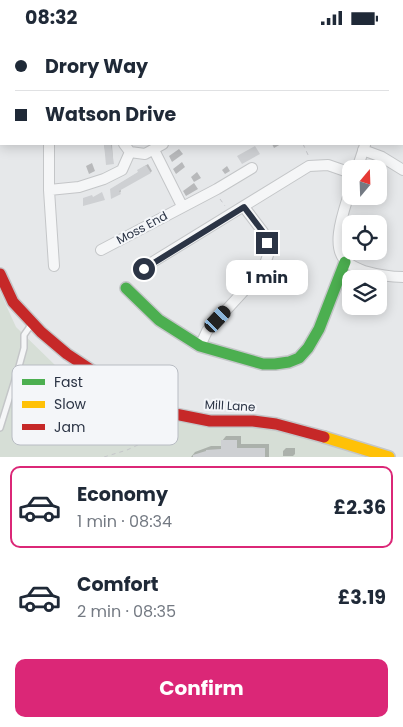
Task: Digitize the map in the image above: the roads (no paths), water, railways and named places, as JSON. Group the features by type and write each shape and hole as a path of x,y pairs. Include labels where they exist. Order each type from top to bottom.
{"street":[{"path":"49,145 49,190 54,266"},
{"path":"49,190 79,187 104,179 122,170 127,148 145,154 162,145"},
{"path":"360,160 364,147 403,170"},
{"name":"Moss End","path":"154,150 182,206"},
{"path":"144,269 309,166 328,165 342,170"},
{"name":"Moss End","path":"101,250 252,168"},
{"path":"346,205 338,238 340,251 345,262 374,274 388,277 403,277"},
{"path":"200,346 207,331 263,270 268,255 267,243 263,232 244,207"},
{"path":"126,288 159,320 200,346 263,364 289,362 299,358 308,348 319,329 345,262"},
{"name":"Mill Lane","path":"0,274 13,302 40,332 84,365"},
{"name":"Mill Lane","path":"178,414 210,421 252,421 276,424 309,432 385,457"}],"lane":[{"path":"19,365 24,348 24,335 32,323"},
{"path":"0,428 12,389"}]}
